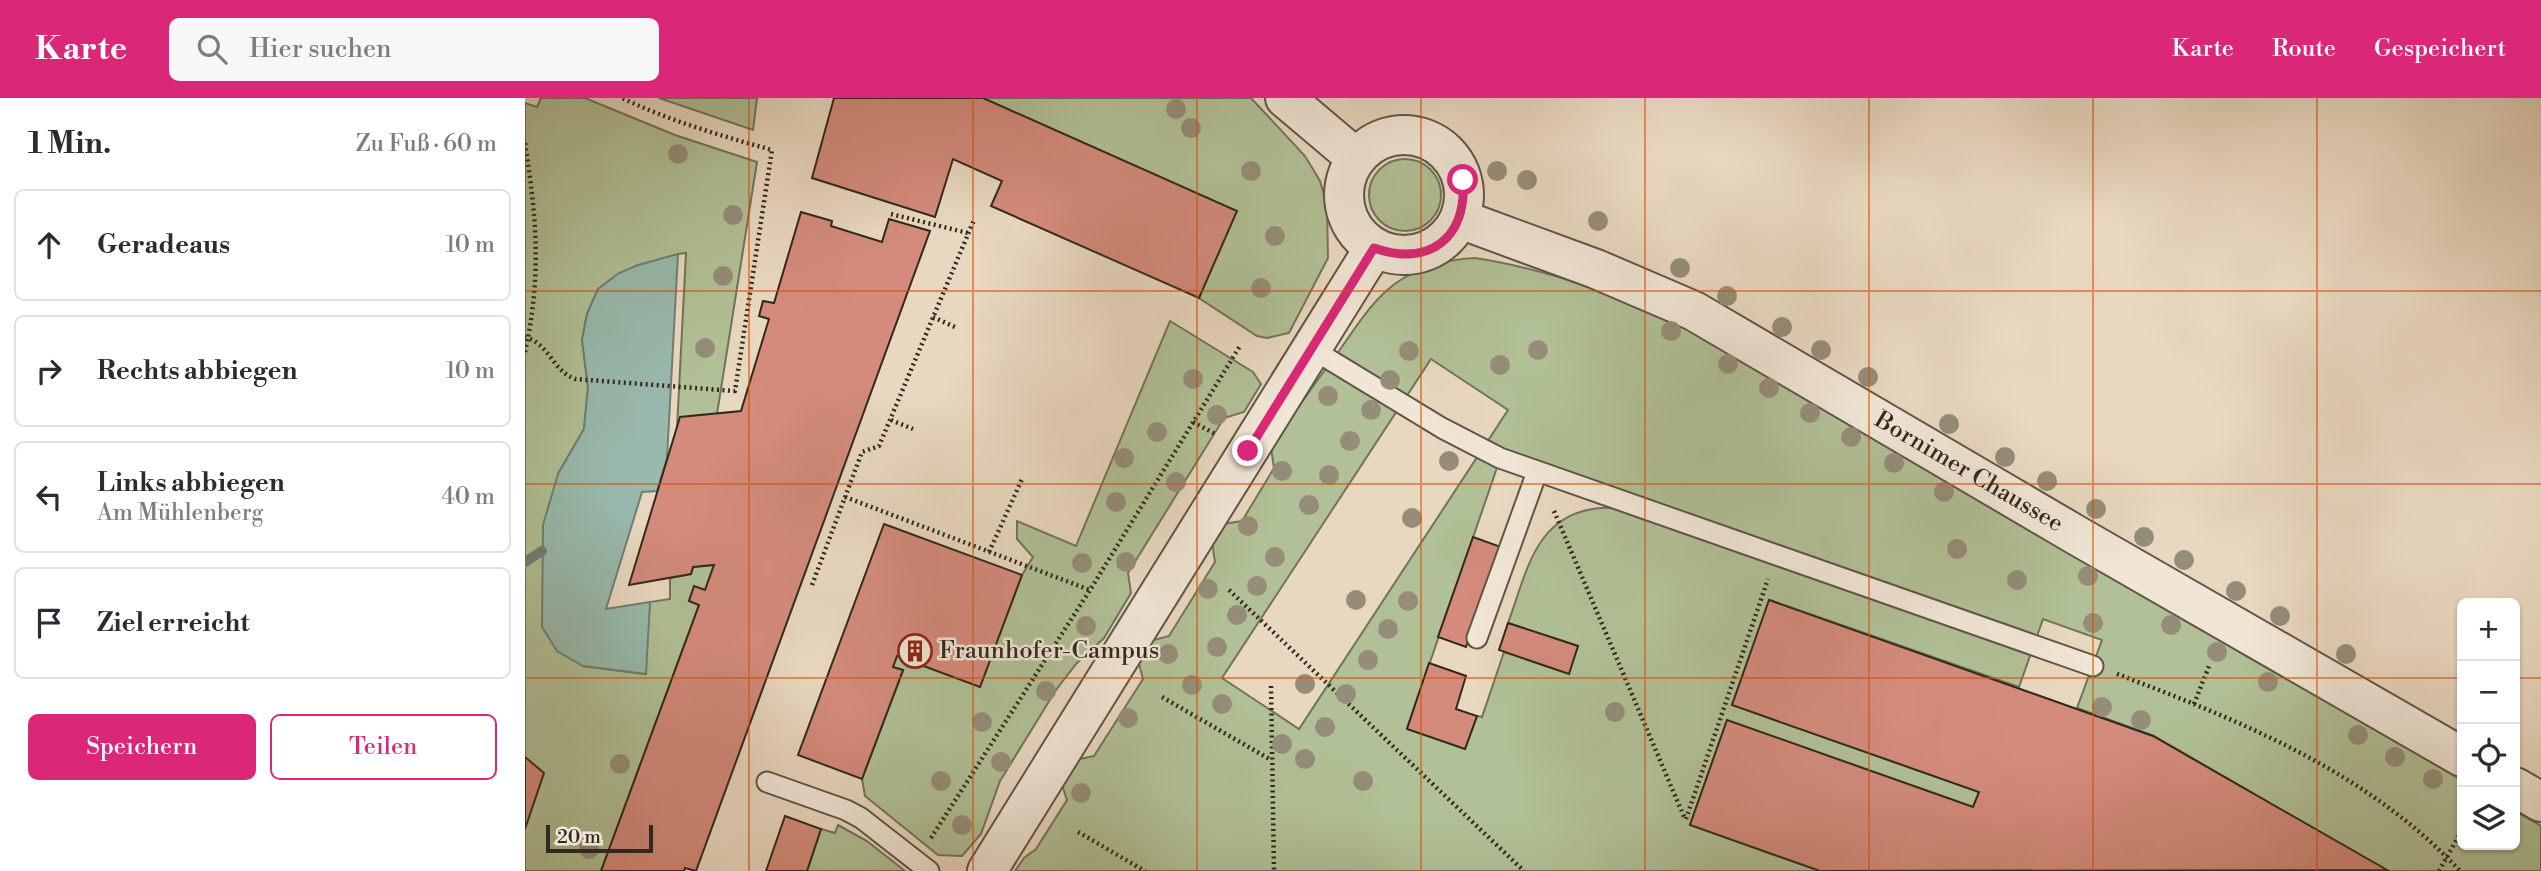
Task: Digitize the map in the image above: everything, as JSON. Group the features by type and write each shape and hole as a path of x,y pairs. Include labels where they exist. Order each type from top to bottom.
{"street":[{"path":"1285,98 1356,158"},
{"path":"1407,135 1426,138 1443,148 1455,163 1463,180 1464,200 1460,219 1445,240 1422,253 1407,256 1374,248 1356,231 1345,206 1346,179 1356,158 1370,145 1388,137 1407,135"},
{"name":"Bornimer Chaussee","path":"1460,219 1596,269 1695,311 2076,535 2457,754"},
{"path":"987,871 1374,248"},
{"path":"2520,790 2541,802"}],"lane":[{"path":"1312,349 1442,428 1500,458 2093,666"},
{"path":"1477,638 1537,472"},
{"path":"767,782 846,810 861,818 923,866"}],"path":[{"path":"527,337 543,346 567,376 587,381 735,391 772,150 718,135 622,98"},
{"path":"525,143 538,248 534,305 525,352"},
{"path":"891,214 968,233"},
{"path":"812,585 862,452 879,446 974,220"},
{"path":"933,317 957,328"},
{"path":"923,866 1240,346"},
{"path":"891,420 913,429"},
{"path":"1537,472 1685,820 1776,555"},
{"path":"989,552 1023,477"},
{"path":"845,498 1090,590"},
{"path":"1229,590 1524,871"},
{"path":"2093,666 2194,704 2275,739 2359,786 2405,820 2460,871"},
{"path":"2194,704 2209,666"},
{"path":"1271,686 1274,871"},
{"path":"1162,696 1272,760"},
{"path":"1078,832 1145,871"},
{"path":"2439,871 2457,839"}],"shaded area":[{"path":"541,98 585,98 675,135 757,162 717,414 677,428 686,253 678,254 598,289 587,314 582,340 588,387 584,429 558,474 583,666 645,674 650,602 670,599 670,578 691,574 693,567 714,565 705,590 694,587 689,601 699,605 601,871 525,871 525,103 537,107"},
{"path":"659,98 757,98 753,130"},
{"path":"983,98 1251,98 1305,156 1320,181 1327,205 1328,258 1289,333 1267,338 1257,336 1199,298 1236,211"},
{"path":"1412,159 1431,169 1439,181 1439,209 1431,221 1419,229 1398,231 1379,221 1371,209 1369,188 1379,169 1391,161"},
{"path":"678,254 667,458 657,491 642,492 606,609 650,602 646,674 583,666 557,651 542,627 543,525 558,474 584,429 588,387 582,340 587,314 598,289 619,273"},
{"path":"1475,258 1500,262 1600,290 1673,318 2457,777 2457,850 2520,850 2520,814 2541,826 2541,871 2387,871 2154,736 2077,708 2102,640 2043,619 2019,687 1770,600 1732,705 1979,792 1973,807 1727,720 1690,825 1820,871 1015,871 1024,858 1036,849 1067,800 1061,782 1075,760 1094,756 1143,679 1138,660 1150,641 1169,636 1215,562 1212,542 1223,524 1242,521 1274,468 1271,448 1304,399 1361,320 1385,292 1416,272 1439,263","holes":["1431,359 1508,410 1299,729 1222,678","1500,459 1645,511 1601,508 1579,512 1561,521 1548,533 1528,566 1508,623 1578,646 1569,673 1504,652 1482,717 1477,716 1465,749 1407,729"]},
{"path":"1170,321 1253,372 1261,384 1244,412 1224,418 1128,573 1131,593 1104,638 1076,664 1056,690 1000,781 981,834 962,856 938,855 865,796 862,779 903,671 893,667 897,656 980,687 1022,575 1033,557 1017,539 1017,521 1076,546"},
{"path":"838,825 867,841 905,871 807,871 821,829 835,833"}],"building":[{"path":"834,98 983,98 1237,211 1199,298 991,206 1002,181 953,159 935,217 812,178"},
{"path":"801,212 832,221 831,226 882,242 889,219 930,231 696,871 685,868 684,871 601,871 699,605 689,601 694,586 705,590 714,565 693,567 691,574 629,585 680,417 741,411 769,319 759,316 763,301 774,303"},
{"name":"Fraunhofer-Campus","path":"884,524 1022,575 980,687 897,656 893,667 903,670 862,779 798,755"},
{"path":"1473,537 1501,547 1466,647 1438,637"},
{"path":"1769,600 2153,736 2387,870 1820,871 1690,825 1727,720 1973,807 1979,792 1732,705"},
{"path":"1508,623 1578,646 1569,674 1499,650"},
{"path":"1429,663 1466,676 1456,709 1477,716 1465,749 1407,729"},
{"path":"525,757 544,773 525,829"},
{"path":"785,816 821,829 807,871 766,871"}],"waterway":[{"path":"525,562 542,551"}],"place":[{"name":"Fraunhofer-Campus","path":"915,651"}],"route":[{"path":"1248,451 1374,248 1407,256 1422,253 1445,240 1460,219 1464,200 1463,180"}]}
